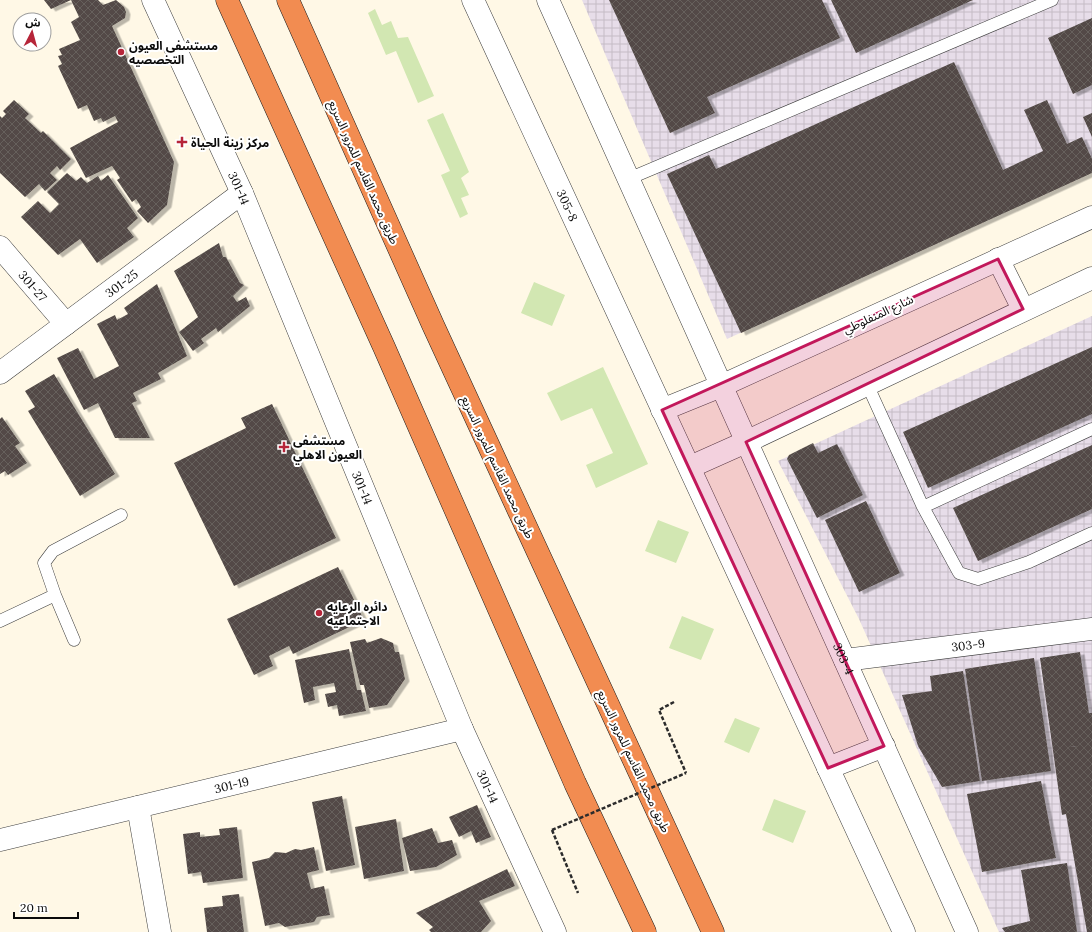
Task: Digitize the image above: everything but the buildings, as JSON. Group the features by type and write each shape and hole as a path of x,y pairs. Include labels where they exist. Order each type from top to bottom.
{"highway":[{"path":"227,0 384,347 575,783 645,932"},
{"name":"طريق محمد القاسم للمرور السريع","path":"288,0 439,340 713,932"}],"street":[{"name":"301-14","path":"153,0 242,193 462,729 555,932"},
{"name":"305-8","path":"473,0 662,410"},
{"path":"548,0 721,386"},
{"name":"301-25","path":"0,373 242,193"},
{"name":"شارع المنفلوطي","path":"662,410 721,386 1092,217"},
{"name":"301-27","path":"0,247 66,324"},
{"path":"998,259 1023,309"},
{"path":"690,467 746,442 1023,309 1092,278"},
{"name":"303-4","path":"721,386 968,932"},
{"path":"662,410 690,467 904,932"},
{"name":"303-9","path":"845,660 1092,629"},
{"name":"301-19","path":"0,840 462,729"},
{"path":"828,768 884,746"},
{"path":"138,807 160,932"},
{"path":"535,932 545,911"}],"lane":[{"path":"628,179 1052,0"},
{"path":"867,384 923,507 959,573 978,579 1029,562 1092,534"},
{"path":"923,507 1092,429"},
{"path":"74,640 55,595 44,563 53,551 121,515"},
{"path":"0,622 55,595"}],"path":[{"path":"578,893 552,830 686,773 659,710 674,702"}],"highlighted area":[{"path":"998,259 1023,309 746,442 884,746 828,768 662,410"}],"shaded area":[{"path":"582,0 1092,0 1092,172 727,339"},
{"path":"1092,316 1092,932 999,932 859,619 778,461"}],"green space":[{"path":"375,9 382,25 391,21 398,38 408,37 434,96 418,103 396,51 386,55 368,13"},
{"path":"443,113 469,172 461,178 469,195 461,198 468,214 460,218 441,175 450,171 427,120"},
{"path":"534,282 565,295 552,326 521,313"},
{"path":"603,367 648,464 596,488 586,465 613,453 592,408 561,421 547,393"},
{"path":"658,520 689,532 676,563 645,551"},
{"path":"682,616 714,629 701,660 669,648"},
{"path":"735,718 760,728 749,753 724,742"},
{"path":"774,799 806,811 793,843 762,830"}],"place":[{"name":"مستشفى العيون التخصصيه","path":"121,52"},
{"name":"مركز زينة الحياة","path":"182,142"},
{"name":"مستشفى العيون الاهلي","path":"284,447"},
{"name":"دائره الرعايه الاجتماعيه","path":"319,613"}]}
